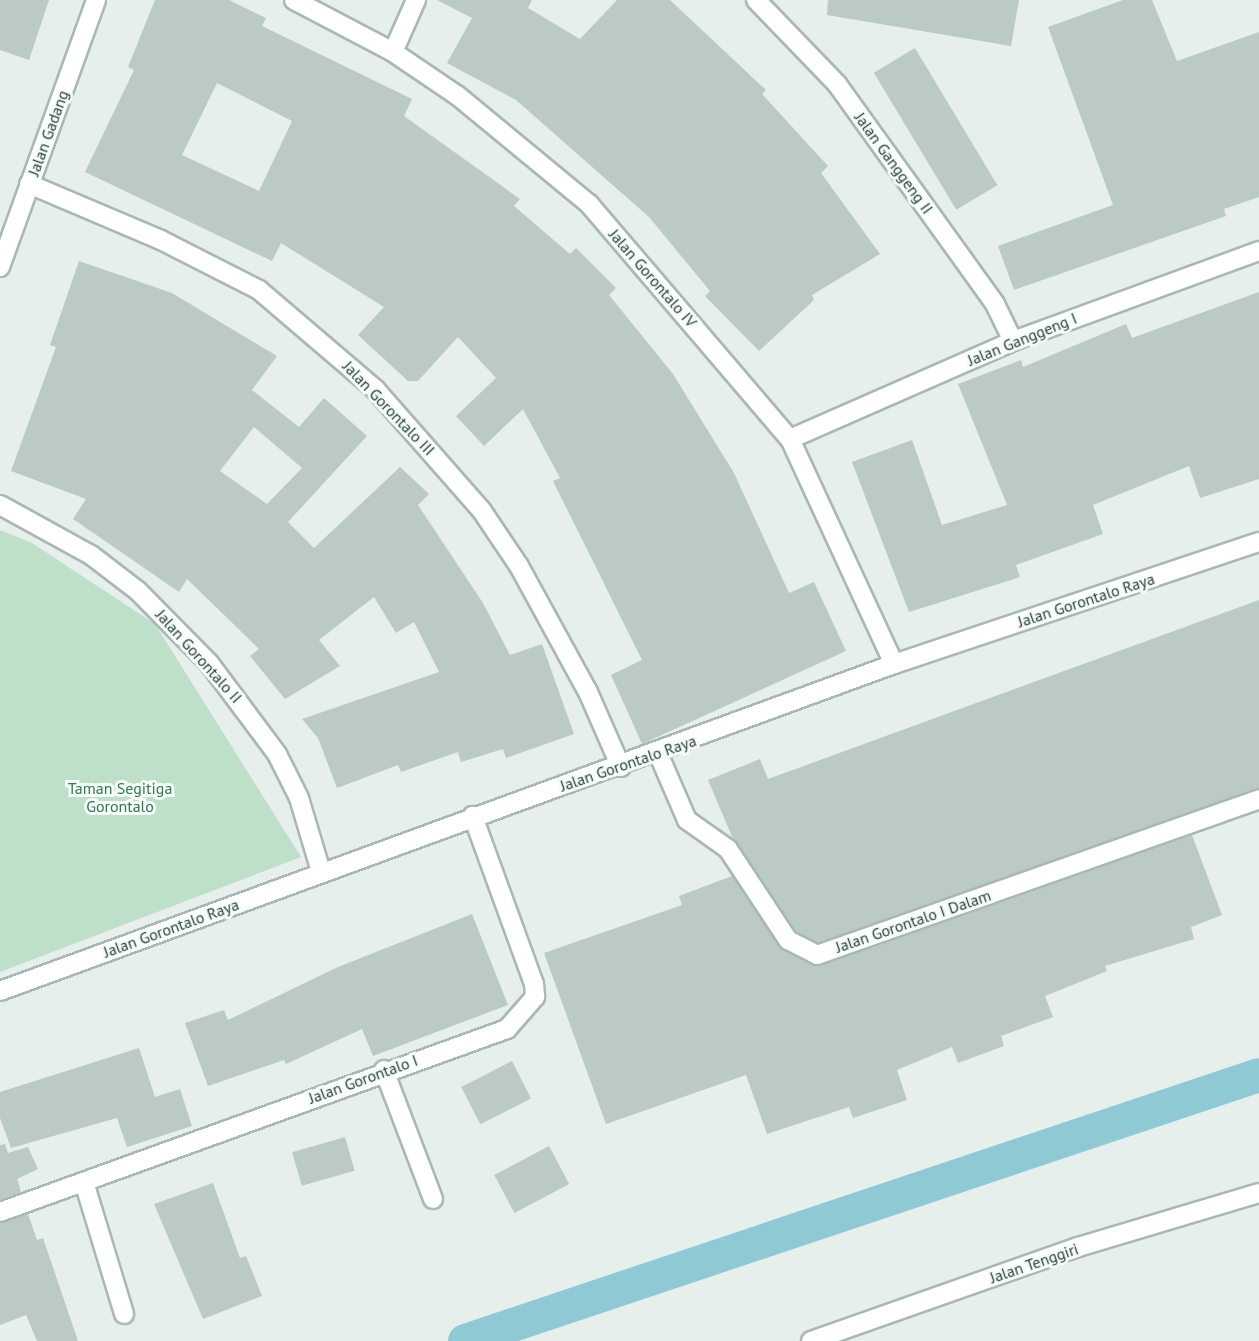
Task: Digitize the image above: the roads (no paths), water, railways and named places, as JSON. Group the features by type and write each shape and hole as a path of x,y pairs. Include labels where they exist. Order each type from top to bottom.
{"street":[{"name":"Jalan Gadang","path":"0,267 96,0"},
{"name":"Jalan Gorontalo IV","path":"294,0 393,52 504,131 589,204 790,439 894,664"},
{"path":"393,52 416,0"},
{"name":"Jalan Ganggeng II","path":"756,0 837,84 994,304 1013,340"},
{"name":"Jalan Gorontalo III","path":"29,184 170,244 259,290 375,389 482,511 519,566 588,692 621,766"},
{"name":"Jalan Ganggeng I","path":"790,439 1013,340 1259,251"},
{"name":"Jalan Gorontalo II","path":"0,506 100,562 138,591 209,663 277,754 299,798 321,872"},
{"name":"Jalan Gorontalo Raya","path":"0,991 473,816 658,753 894,664 1259,542"},
{"name":"Jalan Gorontalo I Dalam","path":"658,753 687,820 732,854 788,939 816,955 1259,799"},
{"name":"Jalan Gorontalo I","path":"0,1212 384,1070 507,1029 535,997 473,816"},
{"path":"384,1070 433,1199"},
{"path":"84,1182 124,1314"},
{"name":"Jalan Tenggiri","path":"811,1341 1078,1247 1259,1193"}],"waterway":[{"path":"465,1341 1259,1075"}],"park label":[{"name":"Taman Segitiga Gorontalo","path":"120,797"}]}
